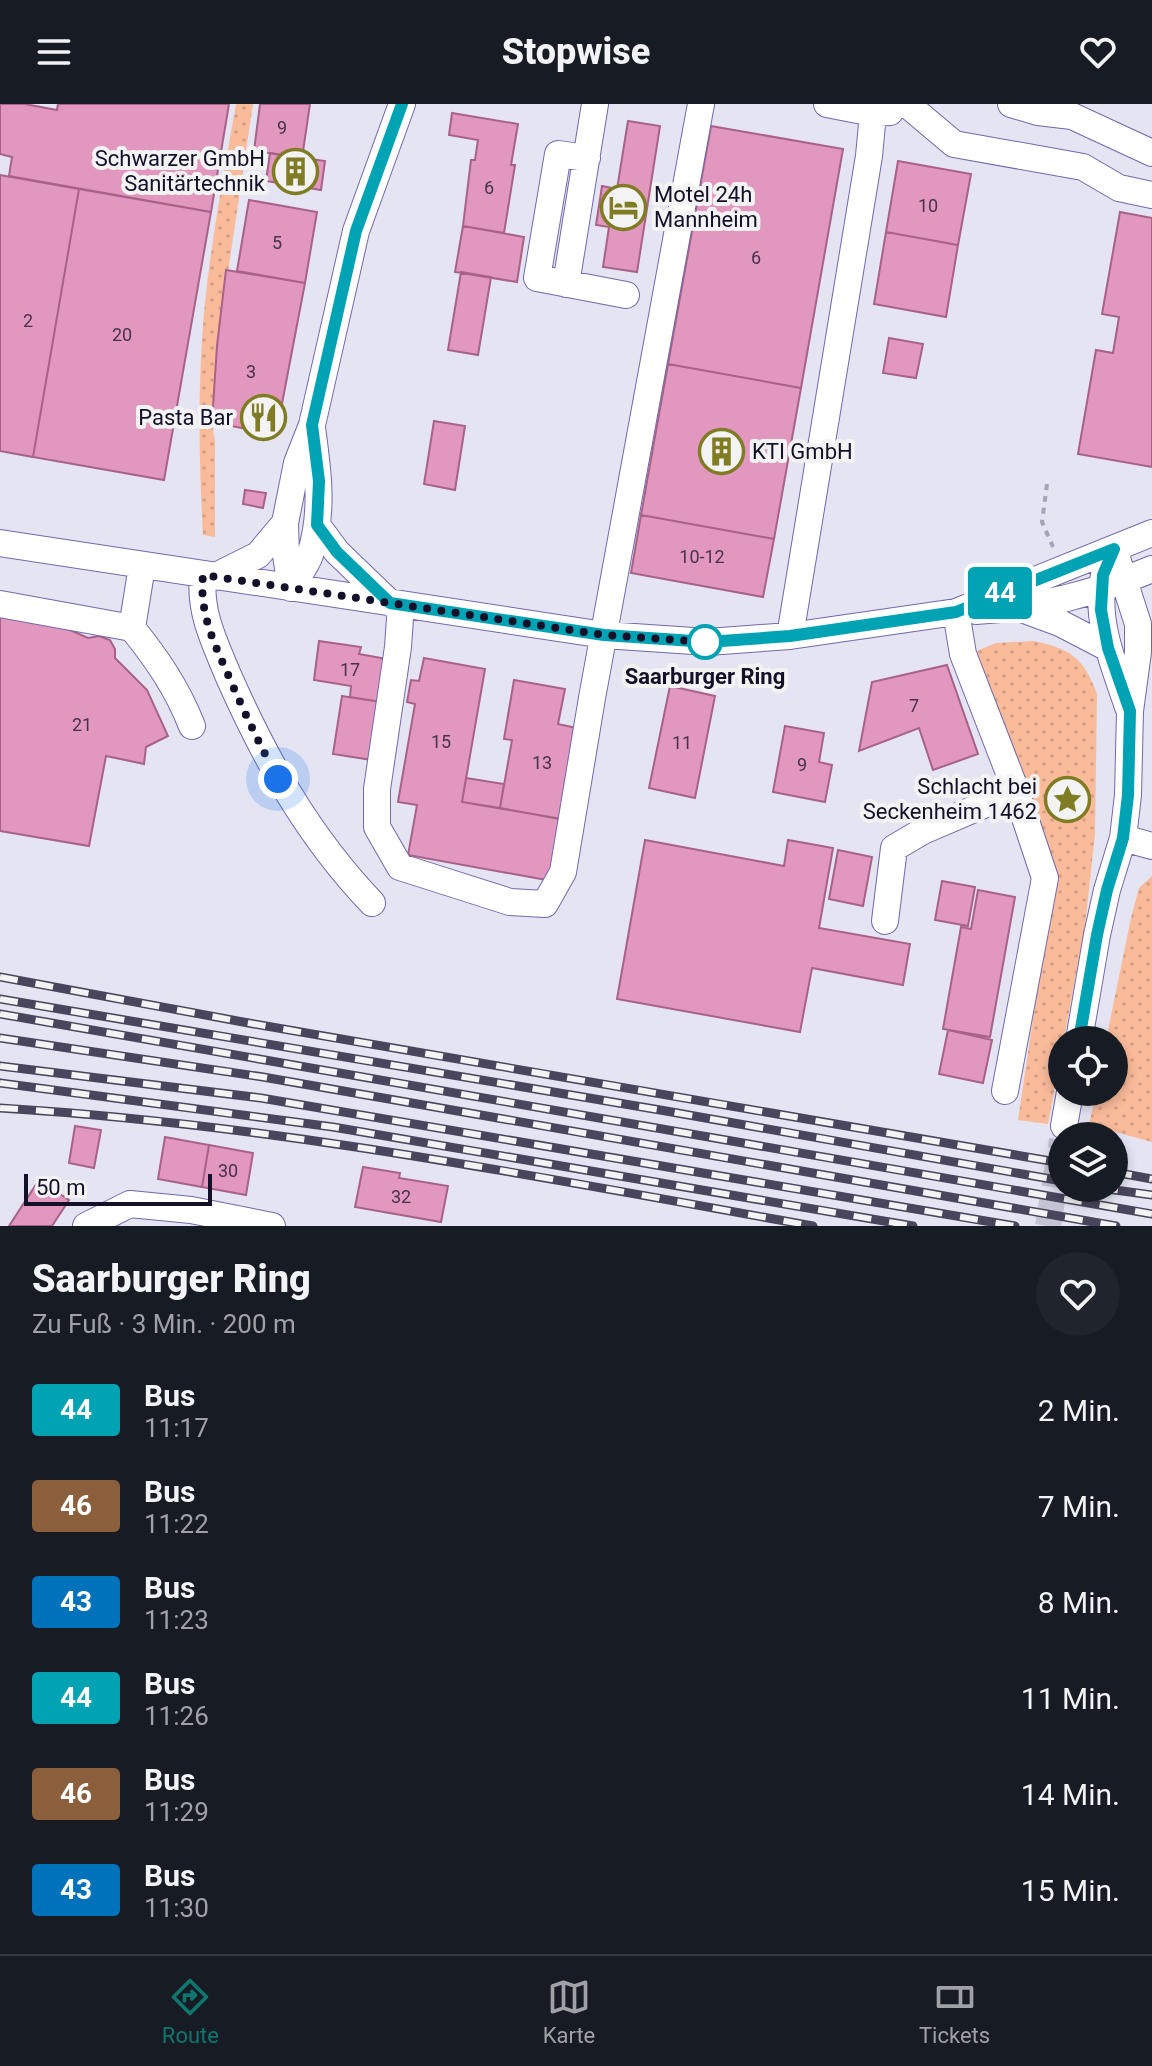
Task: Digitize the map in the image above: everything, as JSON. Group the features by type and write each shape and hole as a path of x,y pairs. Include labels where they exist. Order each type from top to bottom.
{"street":[{"path":"291,588 285,523 297,463 312,425 356,231 402,104"},
{"path":"595,104 587,158 558,154 537,278 626,295"},
{"path":"317,525 337,552 395,604 398,647 377,789 377,827 400,867 510,902 545,904 563,872 701,104"},
{"path":"827,104 873,113 890,112 910,105 954,144 1083,167 1119,188 1152,195"},
{"path":"1011,104 1038,112 1076,110 1152,153"},
{"path":"790,636 869,156 873,113"},
{"path":"291,588 309,557 317,525 319,481 312,425"},
{"path":"285,523 258,555 209,576 201,595 204,616 255,736 278,779 324,850 372,903"},
{"path":"956,612 1152,533"},
{"path":"0,543 604,635 708,642 790,636 956,612 1022,609 1101,589 1152,569"},
{"path":"1081,1026 1097,935 1123,838 1128,795 1130,711 1138,652 1135,610 1114,549"},
{"path":"1114,549 1101,589 1101,610 1108,648 1130,711"},
{"path":"132,628 142,566"},
{"path":"0,604 132,628 161,664 181,698 192,726"},
{"path":"1022,609 1060,623 1108,648"},
{"path":"956,612 963,654 1016,791 1045,878 1005,1091"},
{"path":"1138,652 1152,628"},
{"path":"885,921 894,848 923,831 1016,791"},
{"path":"1123,838 1152,846"},
{"path":"86,1226 130,1204 191,1210 272,1226"}],"path":[{"path":"1047,484 1042,522 1056,554"}],"shaded area":[{"path":"236,104 253,104 217,346 212,422 215,442 215,537 203,535 201,364 210,261"},
{"path":"1033,641 1066,651 1081,663 1097,694 1095,834 1085,926 1066,1026 1048,1026 1048,1106 1051,1106 1048,1124 1018,1120 1055,871 974,652 996,643"},
{"path":"1152,876 1152,1142 1128,1136 1128,1122 1090,1122 1093,1106 1128,1106 1128,1026 1109,1026 1139,888"}],"building":[{"path":"0,104 25,104 57,110 58,104 229,104 211,212 9,176 12,157 0,154"},
{"path":"260,104 310,104 302,158 254,151"},
{"path":"452,113 518,124 504,233 463,226 471,160 475,160 478,140 449,135"},
{"name":"Motel 24h Mannheim","path":"628,121 660,126 637,272 603,267 609,227 596,225 602,186 617,189"},
{"path":"711,126 843,149 801,388 668,364"},
{"name":"Schwarzer GmbH Sanitärtechnik","path":"270,153 325,161 321,190 266,181"},
{"path":"898,161 971,174 958,245 886,232"},
{"path":"0,175 79,189 33,457 0,451"},
{"path":"79,189 211,212 164,480 33,457"},
{"path":"249,200 317,212 305,283 237,271"},
{"path":"1120,212 1152,218 1152,467 1078,454 1096,350 1113,353 1119,317 1102,314"},
{"path":"463,226 524,237 517,282 455,272"},
{"path":"886,232 958,245 946,317 874,304"},
{"path":"226,270 305,283 276,435 212,422"},
{"path":"461,272 491,277 478,355 448,350"},
{"path":"889,338 923,344 916,378 883,373"},
{"name":"KTI GmbH","path":"668,364 801,388 774,539 641,515"},
{"path":"434,421 465,426 455,490 424,484"},
{"path":"245,490 266,493 263,508 243,504"},
{"path":"641,515 774,539 763,597 631,573"},
{"path":"0,615 59,625 88,638 99,636 110,640 115,649 115,658 147,690 168,736 146,747 144,764 106,756 89,846 0,831"},
{"path":"319,641 361,647 359,654 387,659 381,702 350,697 351,686 314,680"},
{"path":"424,658 485,669 462,802 562,819 552,881 408,855 417,805 398,802 415,704 407,702 411,680 419,681"},
{"path":"947,665 978,754 933,770 919,728 859,751 872,682"},
{"path":"514,680 565,689 558,724 581,729 565,820 500,808 512,740 504,739"},
{"path":"670,686 715,696 695,798 649,788"},
{"path":"342,696 381,702 372,760 333,754"},
{"path":"785,726 824,733 819,762 832,765 825,802 773,792"},
{"path":"466,778 504,784 500,808 462,802"},
{"path":"645,840 784,866 788,840 833,848 819,928 910,944 903,985 812,968 800,1032 617,999"},
{"path":"838,850 872,857 863,906 829,899"},
{"path":"942,881 975,887 968,926 935,920"},
{"path":"978,890 1015,897 990,1037 943,1029 961,927 971,929"},
{"path":"948,1030 992,1040 983,1083 939,1074"},
{"path":"75,1126 101,1130 94,1168 69,1163"},
{"path":"165,1137 209,1145 202,1187 158,1179"},
{"path":"209,1145 253,1153 246,1195 202,1187"},
{"path":"363,1167 400,1173 399,1178 448,1186 441,1222 355,1207"},
{"path":"39,1180 69,1200 52,1226 9,1226"}],"tunnel":[{"path":"1048,1226 1052,1202"}],"railway":[{"path":"0,977 254,1024 1048,1161"},
{"path":"0,999 1048,1179"},
{"path":"0,1014 1152,1214"},
{"path":"0,1038 263,1077 1116,1226"},
{"path":"0,1066 261,1098 1015,1226"},
{"path":"0,1083 333,1127 913,1226"},
{"path":"0,1108 204,1126 306,1140 510,1172 813,1226"},
{"path":"1128,1175 1152,1179"},
{"path":"1128,1192 1152,1195"}],"bus line":[{"name":"44","path":"402,104 356,231 312,425 319,481 317,525 337,552 390,603 604,635 708,642 790,636 956,612 1114,549 1103,575 1101,610 1108,648 1130,711 1128,795 1123,838 1097,935 1081,1026"}],"place":[{"name":"Schwarzer GmbH Sanitärtechnik","path":"296,171"},
{"name":"Motel 24h Mannheim","path":"623,207"},
{"name":"Pasta Bar","path":"264,417"},
{"name":"KTI GmbH","path":"721,451"},
{"name":"Saarburger Ring","path":"705,642"},
{"name":"Schlacht bei Seckenheim 1462","path":"1068,799"}],"route":[{"path":"278,779 241,708 216,649 204,616 201,595 203,575 604,635 708,642 705,642"}]}
